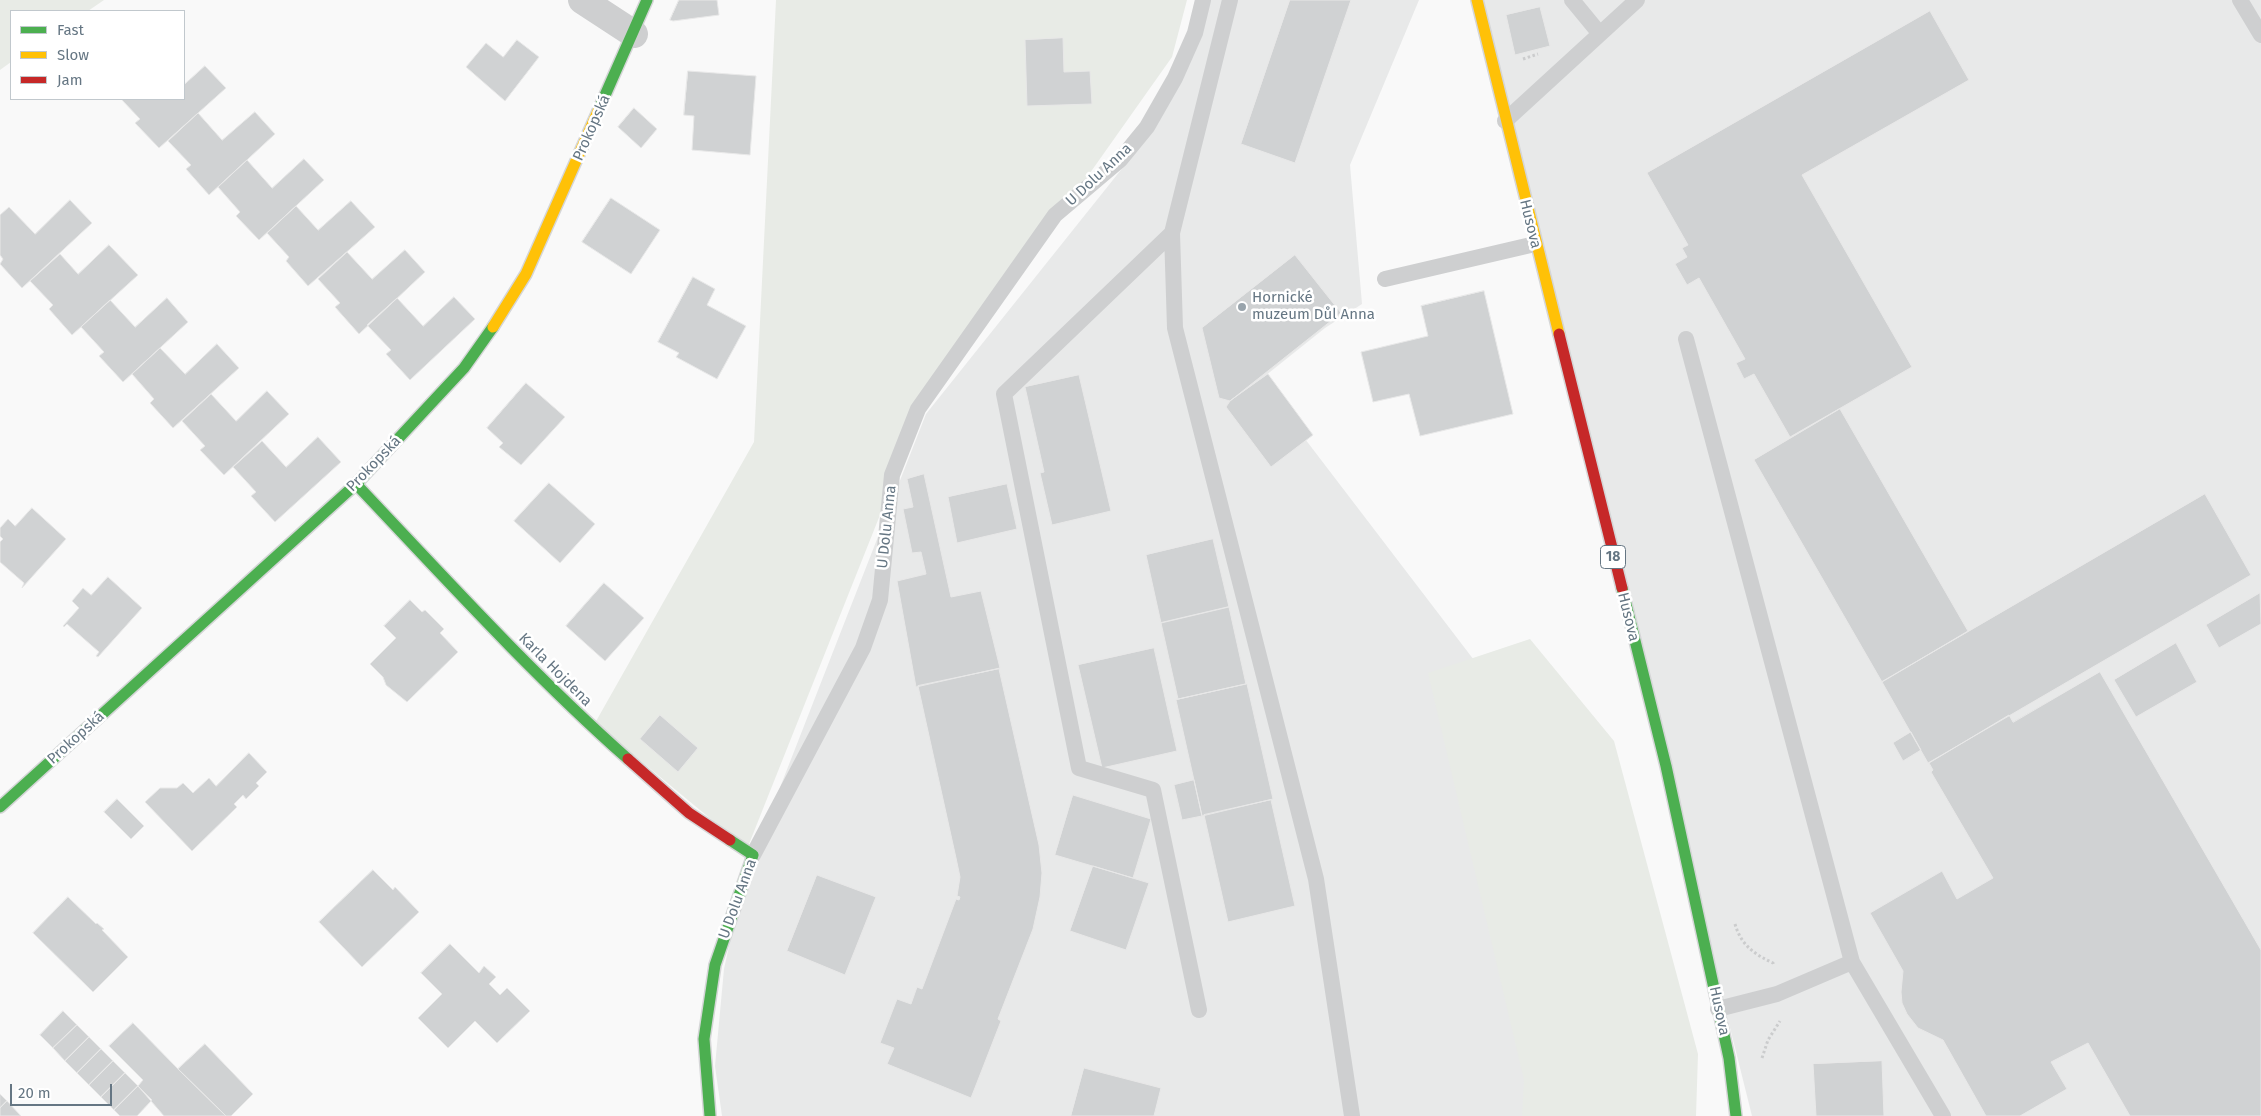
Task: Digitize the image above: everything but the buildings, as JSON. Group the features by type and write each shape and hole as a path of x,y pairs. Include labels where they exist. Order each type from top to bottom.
{"street":[{"path":"582,0 634,34"},
{"name":"Prokopská","path":"0,807 356,484 464,368 500,318 526,274 648,0"},
{"name":"Husova","path":"1477,0 1535,244 1666,766 1729,1058 1736,1116"},
{"name":"Karla Hojdena","path":"356,484 504,640 582,718 689,812 753,855"},
{"name":"U Dolu Anna","path":"710,1116 704,1038 715,965 753,855"}],"lane":[{"name":"U Dolu Anna","path":"753,855 863,648 880,600 892,475 918,409 1055,216 1120,160 1147,128 1175,78 1191,42 1203,0"},
{"path":"1230,0 1172,233 1175,328 1316,879 1352,1116"},
{"path":"1572,0 1600,34"},
{"path":"1505,120 1637,0"},
{"path":"2240,0 2255,13 2261,36"},
{"path":"1172,233 1004,394 1079,768 1152,790 1199,1010"},
{"path":"1385,279 1535,244"},
{"path":"1686,338 1852,962 1943,1116"},
{"path":"1718,1009 1778,994 1852,962"}],"path":[{"path":"1760,1064 1768,1040 1782,1019"}],"shaded area":[{"path":"0,0 104,0 89,10 10,10 10,63 0,70"},
{"path":"776,0 1187,0 1172,57 921,412 747,849 595,723 754,442"},
{"path":"1207,0 1419,0 1350,165 1362,304 1325,328 1260,380 1519,719 1641,1116 722,1116 715,1066 724,969 743,882 926,414 1144,141"},
{"path":"1483,0 2261,0 2261,1116 1752,1116 1535,245"},
{"path":"1530,639 1614,741 1698,1054 1696,1116 1522,1116 1524,1080 1428,673"}],"traffic: fast":[{"path":"599,109 647,0"},
{"path":"0,807 356,484 464,368 493,327"},
{"path":"356,484 523,659 628,759"},
{"path":"1622,588 1666,766 1729,1058 1736,1116"},
{"path":"710,1116 704,1039 715,965 753,855 730,840"}],"traffic: slow":[{"path":"1477,0 1559,334"},
{"path":"493,327 526,274 599,109"}],"traffic: jam":[{"path":"1559,334 1622,588"},
{"path":"628,759 689,813 730,840"}],"place":[{"name":"Hornické muzeum Důl Anna","path":"1242,307"}]}
